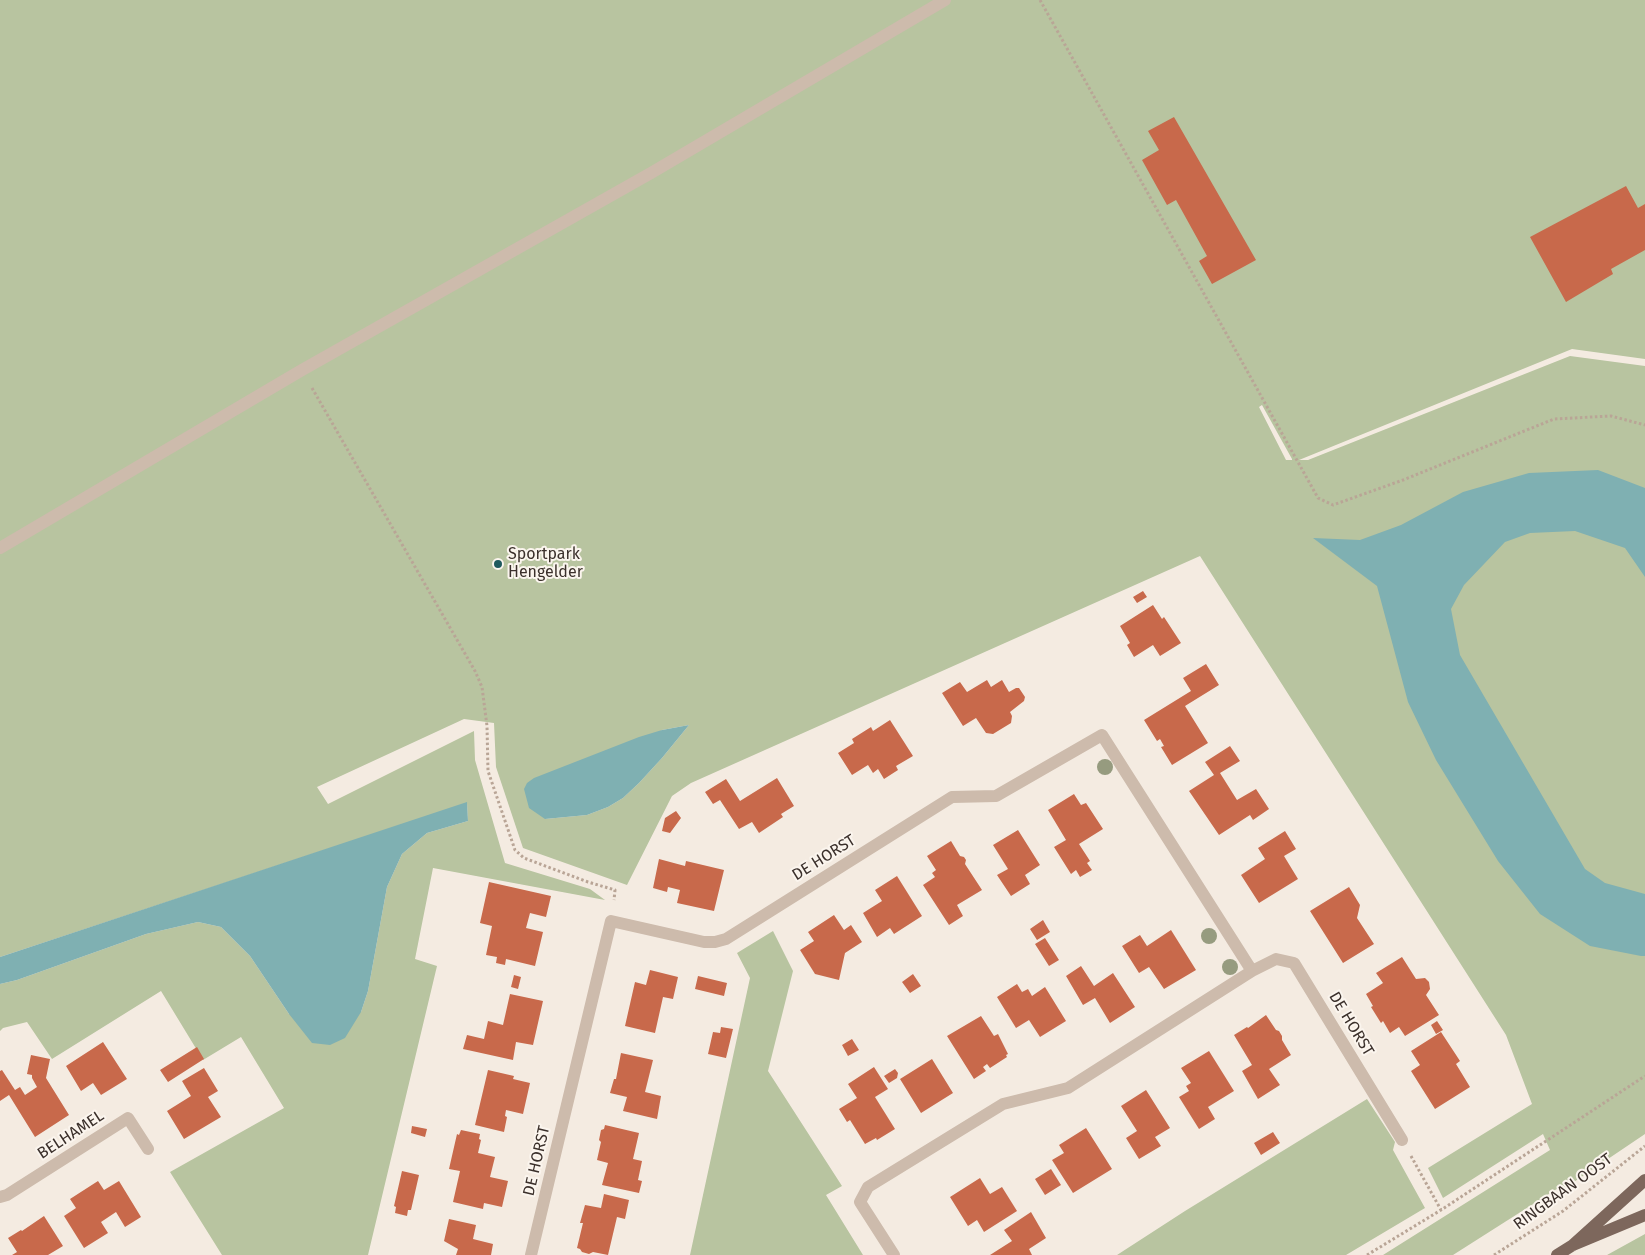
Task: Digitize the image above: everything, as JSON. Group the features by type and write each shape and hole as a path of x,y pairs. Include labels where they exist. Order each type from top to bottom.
{"main road":[{"path":"1558,1255 1573,1245 1645,1180"},
{"path":"1573,1245 1645,1215"}],"street":[{"path":"0,548 302,370 651,173 946,0"},
{"name":"DE HORST","path":"531,1255 611,921 704,942 726,939 952,797 996,796 1102,735 1252,971"},
{"name":"DE HORST","path":"894,1255 860,1202 868,1187 1003,1104 1068,1088 1252,971 1276,959 1294,963 1402,1140"},
{"name":"BELHAMEL","path":"0,1197 7,1195 128,1118 148,1149"}],"path":[{"path":"1040,0 1318,498 1333,505 1403,480 1554,419 1611,416 1645,425"},
{"path":"302,370 475,671 482,687 487,726 488,771 515,850 524,858 615,890 611,921"},
{"path":"1367,1255 1441,1210 1645,1076"},
{"path":"1402,1140 1441,1210"},
{"name":"RINGBAAN OOST","path":"1494,1255 1563,1211 1645,1146"}],"green space":[{"name":"Sportpark Hengelder","path":"0,0 1645,0 1645,359 1572,349 1299,460 1308,460 1570,356 1645,366 1645,1134 1565,1188 1563,1185 1453,1255 1383,1255 1550,1150 1543,1134 1443,1198 1428,1168 1532,1104 1506,1035 1200,556 691,783 672,796 627,885 523,848 496,767 494,723 464,719 317,787 328,804 474,731 475,760 505,863 590,889 605,900 433,868 415,959 437,966 368,1255 222,1255 170,1172 284,1108 241,1037 203,1060 161,991 52,1059 27,1022 3,1028 0,1031 0,984 17,980 146,934 198,922 221,927 250,956 289,1014 361,1012 368,991 387,887 402,854 427,833 468,821 467,803 0,957","holes":["1262,405 1292,459 1292,460 1286,460 1259,407","689,725 662,758 623,798 608,807 587,815 545,819 662,730"]},
{"path":"773,931 793,971 768,1071 842,1186 826,1195 863,1255 690,1255 750,978 737,953"},
{"path":"1367,1099 1395,1142 1393,1150 1425,1208 1346,1255 1117,1255 1185,1211"},
{"path":"1645,1234 1645,1255 1607,1255"}],"water":[{"path":"1598,470 1645,488 1645,577 1625,548 1575,531 1530,533 1505,542 1464,585 1451,609 1460,655 1585,869 1605,883 1645,894 1645,956 1590,946 1540,914 1498,861 1436,760 1408,702 1377,586 1313,538 1360,540 1401,525 1463,492 1529,473"},
{"path":"689,725 639,783 623,798 608,807 587,815 545,819 529,808 524,789 527,783 534,778 639,737"},
{"path":"467,802 468,821 427,833 402,854 387,887 368,991 361,1012 345,1038 330,1045 312,1043 289,1014 250,956 221,927 198,922 146,934 17,980 0,984 0,957"}],"building":[{"path":"1174,117 1256,260 1212,284 1199,261 1207,256 1176,200 1167,205 1142,160 1159,150 1148,131"},
{"path":"1626,186 1638,208 1645,204 1645,250 1611,269 1613,274 1566,302 1530,237"},
{"path":"1143,591 1147,597 1137,603 1133,597"},
{"path":"1153,605 1162,619 1164,617 1181,643 1160,656 1153,645 1134,657 1127,645 1130,643 1120,626"},
{"path":"1206,664 1219,685 1185,706 1208,743 1172,765 1161,747 1164,746 1160,739 1157,741 1144,720 1191,691 1183,678"},
{"path":"987,680 991,687 1002,680 1009,692 1019,688 1025,697 1024,701 1010,712 1012,716 1011,723 993,734 986,733 976,718 963,726 942,693 960,682 967,692"},
{"path":"890,720 913,756 896,766 898,770 884,779 878,769 873,773 868,765 852,775 838,753 854,743 852,739 871,727 873,731"},
{"path":"1230,746 1240,761 1220,773 1237,800 1256,789 1269,809 1253,820 1250,815 1219,835 1189,791 1214,775 1205,762"},
{"path":"777,778 794,806 781,814 783,817 759,833 752,822 739,829 720,800 713,804 705,792 726,779 740,801"},
{"path":"1074,794 1081,805 1086,803 1103,829 1079,844 1090,861 1087,863 1092,870 1080,877 1076,870 1071,874 1054,847 1066,840 1048,810"},
{"path":"676,811 681,818 670,833 662,831 665,818"},
{"path":"1018,830 1040,865 1025,875 1030,884 1011,896 997,875 1008,869 993,845"},
{"path":"1285,831 1296,849 1284,856 1298,879 1259,903 1241,875 1265,859 1258,848"},
{"path":"951,841 960,856 966,860 965,864 982,890 957,905 963,916 949,925 923,885 935,877 932,873 936,870 927,856"},
{"path":"659,859 685,866 686,861 724,870 714,911 677,903 680,890 668,887 667,892 653,888"},
{"path":"897,876 922,916 894,934 890,928 877,937 863,913 882,901 875,890"},
{"path":"489,882 551,896 546,917 530,913 526,928 543,932 535,966 506,959 505,965 496,963 497,957 486,955 492,926 480,923"},
{"path":"1349,887 1360,905 1357,918 1374,944 1343,963 1310,911"},
{"path":"834,915 844,930 851,925 862,942 845,953 839,980 815,974 800,950 814,941 808,932"},
{"path":"1043,920 1050,932 1037,940 1030,929"},
{"path":"1171,930 1196,970 1164,989 1149,967 1139,973 1122,946 1140,935 1147,946"},
{"path":"1045,938 1059,960 1049,966 1035,944"},
{"path":"1402,957 1416,979 1425,978 1429,982 1430,989 1426,995 1439,1015 1405,1036 1399,1027 1390,1033 1371,1007 1373,1006 1366,994 1383,983 1376,973"},
{"path":"1081,966 1094,986 1113,973 1135,1007 1110,1023 1095,998 1083,1005 1066,976"},
{"path":"650,970 678,977 673,999 663,997 655,1033 625,1026 635,982 646,985"},
{"path":"913,974 921,986 910,993 902,982"},
{"path":"514,975 521,977 518,989 511,987"},
{"path":"698,976 727,983 724,996 695,989"},
{"path":"1017,984 1022,992 1028,989 1032,996 1045,987 1066,1021 1040,1037 1029,1020 1016,1028 997,997"},
{"path":"510,994 543,1001 533,1045 516,1042 513,1060 463,1049 467,1035 484,1039 488,1021 503,1025"},
{"path":"1266,1015 1276,1030 1279,1031 1291,1055 1269,1069 1280,1085 1258,1099 1242,1071 1252,1065 1234,1035"},
{"path":"981,1016 994,1036 998,1034 1008,1054 1006,1055 1007,1057 990,1068 987,1064 983,1067 986,1071 974,1079 947,1036"},
{"path":"1437,1021 1443,1030 1436,1034 1431,1025"},
{"path":"721,1027 733,1029 726,1058 708,1054 713,1032 720,1033"},
{"path":"1441,1032 1460,1061 1456,1064 1470,1087 1435,1109 1411,1071 1420,1065 1411,1051"},
{"path":"852,1039 859,1050 848,1056 842,1045"},
{"path":"103,1042 127,1079 101,1095 93,1083 81,1091 66,1066"},
{"path":"197,1047 204,1059 168,1082 160,1070"},
{"path":"1209,1051 1234,1091 1208,1107 1215,1119 1199,1129 1179,1097 1189,1091 1186,1086 1191,1083 1181,1068"},
{"path":"621,1053 653,1060 645,1092 661,1096 657,1119 623,1111 627,1097 610,1093 614,1079 616,1079"},
{"path":"31,1055 50,1059 46,1078 69,1115 35,1137 9,1095 0,1101 0,1071 2,1070 15,1090 20,1087 25,1095 37,1087 32,1075 27,1074"},
{"path":"932,1059 953,1093 921,1113 900,1079"},
{"path":"874,1067 888,1089 875,1097 895,1129 877,1140 876,1138 865,1144 850,1120 847,1122 839,1109 857,1098 848,1084"},
{"path":"204,1068 218,1091 208,1097 221,1117 184,1139 167,1111 191,1096 182,1081"},
{"path":"895,1069 898,1073 897,1078 889,1083 884,1076"},
{"path":"488,1070 514,1076 513,1079 530,1083 523,1114 506,1110 505,1116 507,1117 504,1132 475,1125"},
{"path":"1146,1090 1170,1128 1155,1137 1161,1146 1139,1159 1126,1138 1137,1131 1121,1106"},
{"path":"605,1125 639,1133 633,1159 642,1161 638,1180 642,1181 639,1193 602,1185 608,1163 597,1160 601,1142 599,1140 601,1130 604,1129"},
{"path":"412,1126 427,1129 425,1137 411,1133"},
{"path":"1086,1128 1112,1169 1073,1193 1052,1160 1064,1153 1059,1145"},
{"path":"461,1130 480,1134 479,1139 481,1140 478,1153 495,1157 490,1177 508,1181 502,1207 484,1203 483,1209 453,1202 460,1171 449,1169 457,1134 459,1135"},
{"path":"1273,1132 1280,1143 1261,1155 1254,1143"},
{"path":"1051,1169 1061,1185 1045,1195 1035,1179"},
{"path":"402,1171 419,1175 411,1210 408,1210 407,1216 395,1213 396,1207 394,1206"},
{"path":"980,1178 990,1194 1002,1187 1017,1211 984,1232 977,1220 968,1226 950,1197"},
{"path":"98,1181 104,1190 119,1181 141,1217 125,1227 116,1212 101,1222 108,1233 84,1248 64,1216 76,1208 70,1199"},
{"path":"604,1194 629,1200 625,1219 617,1217 608,1255 582,1252 577,1248 583,1223 580,1223 585,1205 601,1208"},
{"path":"1031,1212 1046,1238 1029,1249 1032,1255 990,1255 1012,1241 1004,1230"},
{"path":"44,1216 63,1246 48,1255 12,1255 17,1252 8,1238"},
{"path":"449,1219 476,1225 473,1239 493,1244 491,1255 456,1255 458,1249 444,1241"}],"place":[{"name":"Sportpark Hengelder","path":"498,564"}]}
